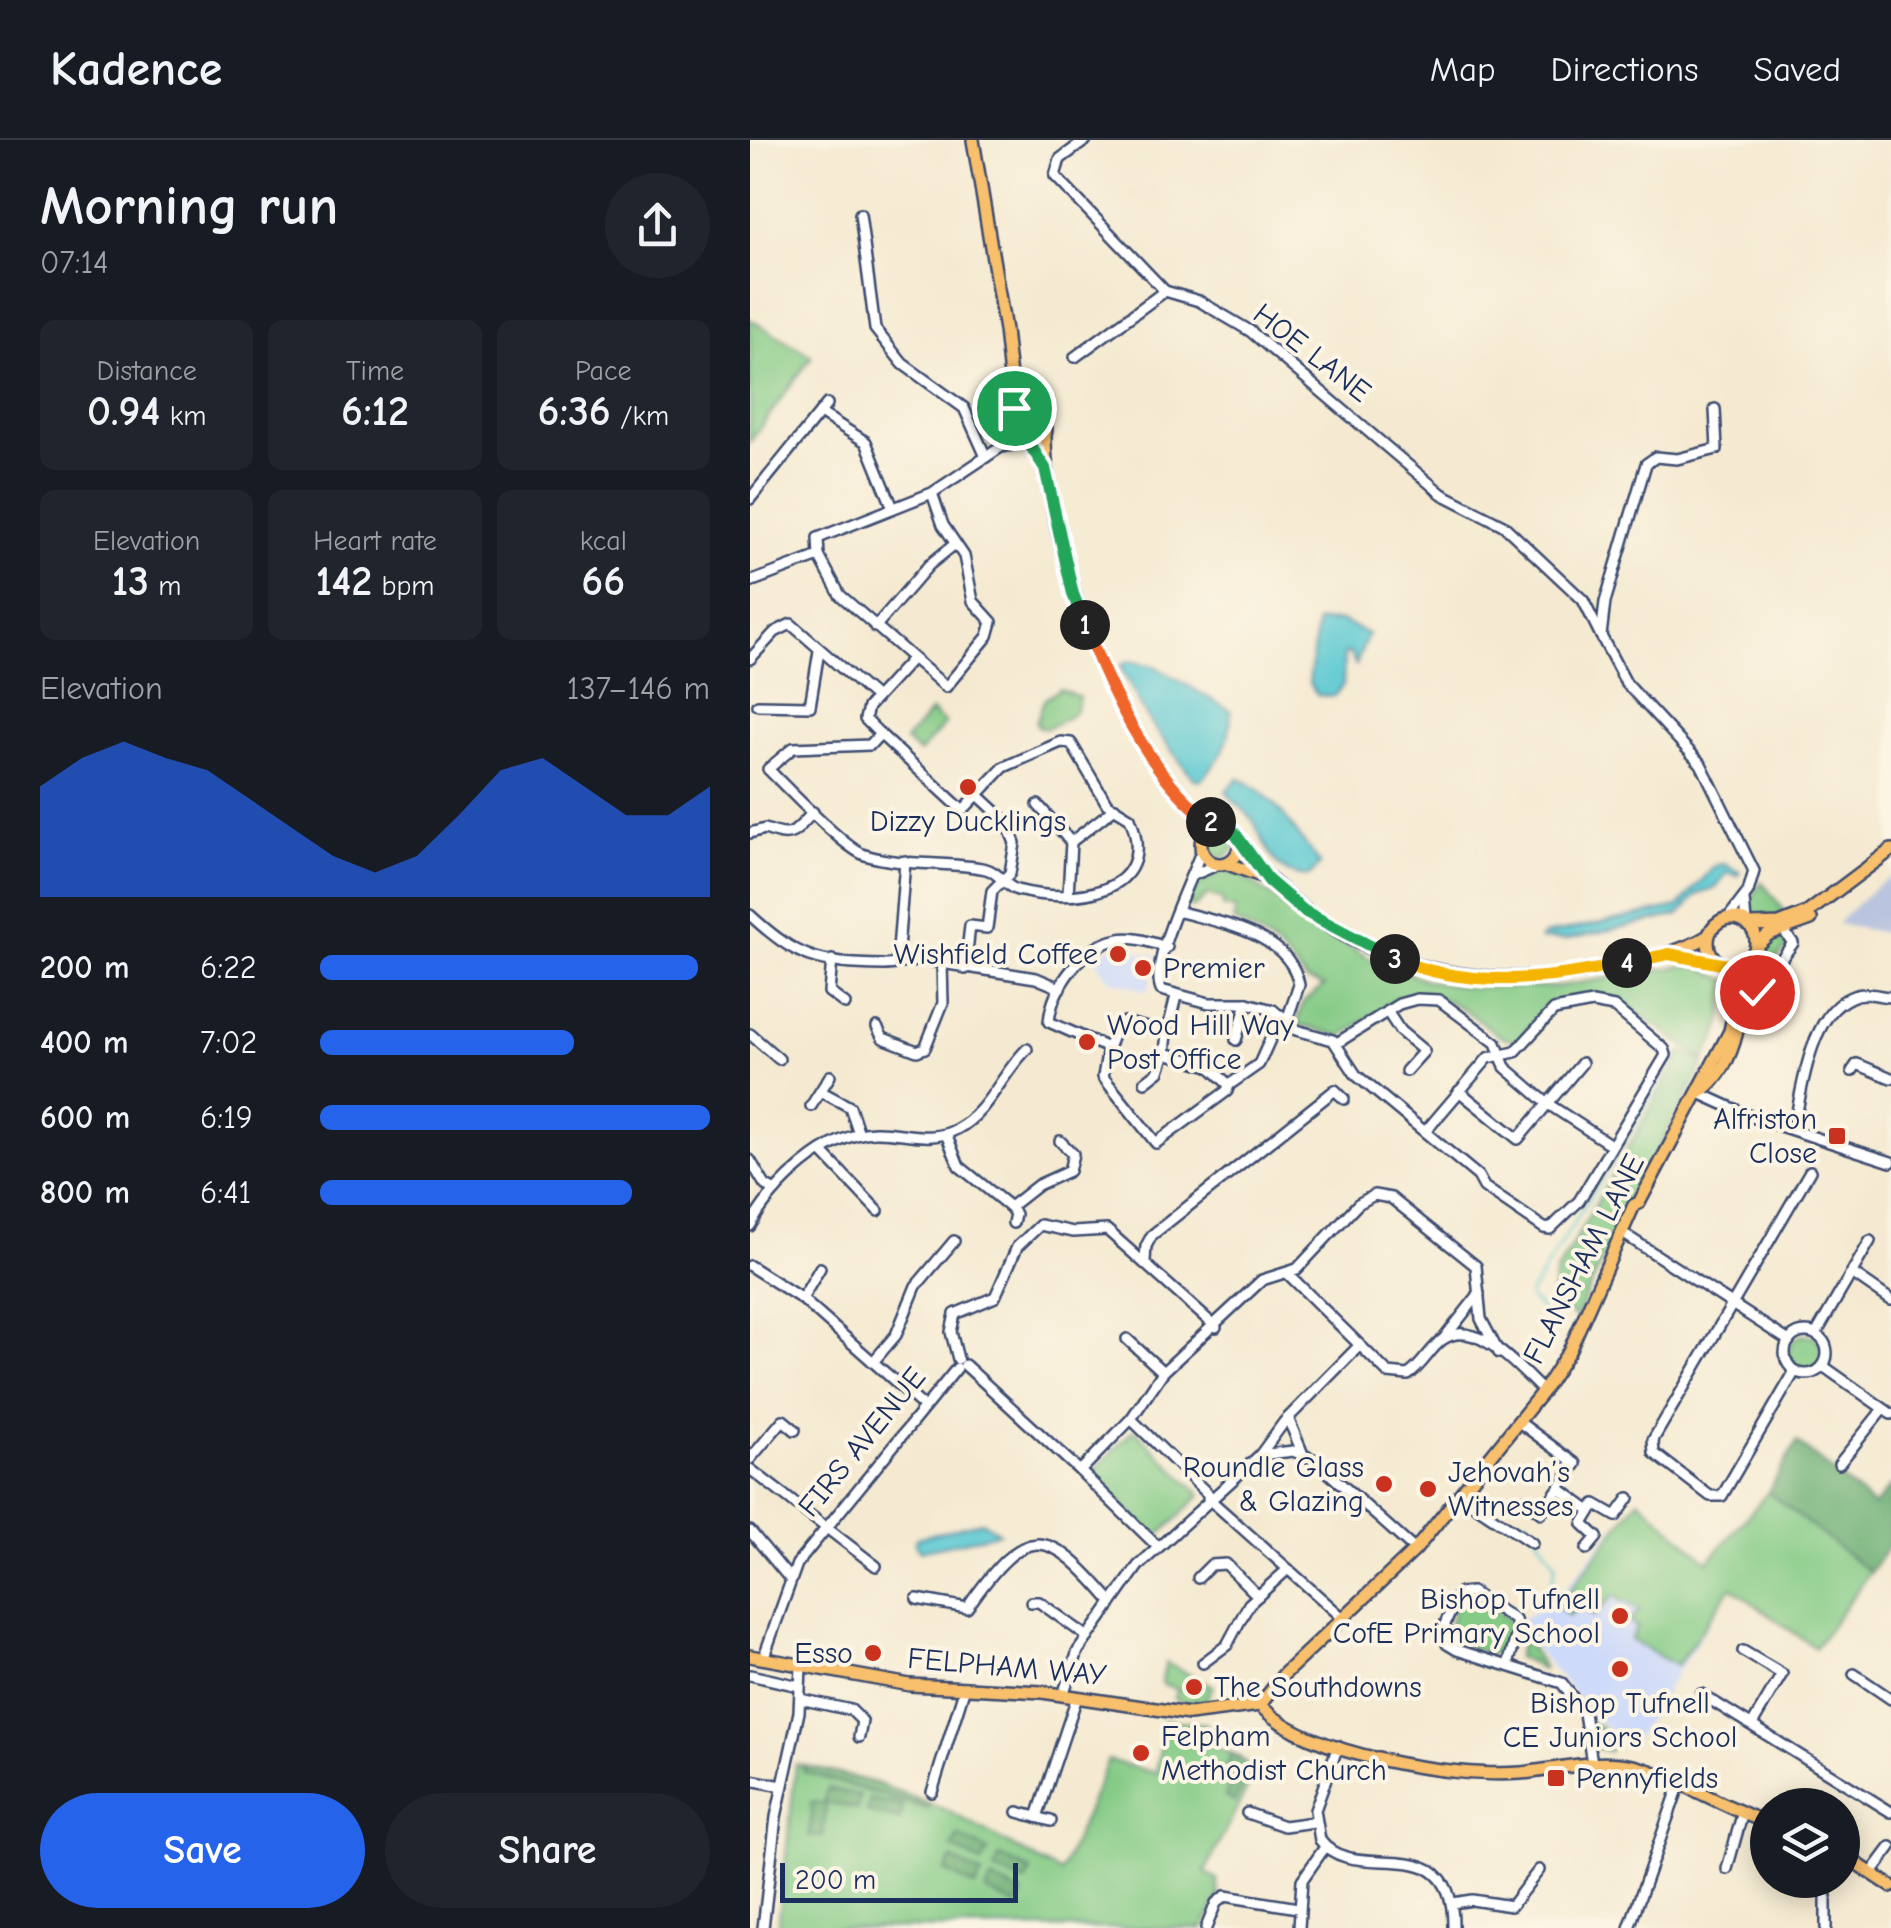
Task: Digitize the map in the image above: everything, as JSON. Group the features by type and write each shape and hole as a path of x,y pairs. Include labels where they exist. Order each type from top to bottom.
{"main road":[{"path":"973,140 1011,383 1014,425 1045,468"},
{"path":"1011,383 1032,413 1044,422 1045,468 1073,594 1098,660 1124,711 1190,807 1208,859 1239,864 1269,881"},
{"path":"1014,425 1022,415 1032,413"},
{"path":"1026,444 1045,433"},
{"path":"1190,807 1217,826 1234,832 1269,881 1304,911 1368,948 1430,969 1508,980 1669,954 1708,936 1716,924 1728,918 1748,924 1779,924 1826,901 1891,850"},
{"path":"1202,846 1206,832 1217,826"},
{"path":"1222,863 1235,856 1239,844"},
{"path":"1669,954 1721,963 1748,960 1769,934 1816,916 1826,901"},
{"path":"1748,924 1756,946"},
{"path":"1708,936 1709,950 1721,963"},
{"name":"FLANSHAM LANE","path":"1698,1093 1709,1086 1738,1032 1747,992 1748,960"},
{"name":"FLANSHAM LANE","path":"1260,1705 1266,1694 1415,1550 1462,1497 1544,1391 1569,1351 1634,1205 1639,1203 1698,1093 1736,1010 1739,989 1721,963"},
{"name":"FELPHAM WAY","path":"757,1658 910,1685 1063,1695 1190,1714 1260,1705"},
{"path":"1260,1705 1296,1734 1431,1766 1491,1772 1592,1764 1635,1766 1750,1817"},
{"path":"1860,1864 1891,1886"}],"street":[{"name":"HOE LANE","path":"1086,140 1060,159 1054,176 1164,291 1199,301 1250,332 1442,494 1503,525 1583,600 1626,683 1688,747 1708,775 1754,871 1744,900 1748,924"},
{"path":"860,214 875,329 903,364 964,408 986,457"},
{"path":"1075,356 1164,291"},
{"path":"750,499 824,408 866,442 893,508"},
{"path":"1601,636 1605,602 1646,464 1656,457 1677,459 1717,449 1716,408"},
{"path":"1002,447 1014,425"},
{"path":"932,493 964,556 973,601 988,616 992,629 946,687 840,595 816,544 822,534 932,493 1002,447 1026,444"},
{"path":"876,627 929,565 955,544"},
{"path":"750,582 819,556"},
{"path":"1583,600 1605,602"},
{"path":"750,659 776,632 792,624 876,698"},
{"path":"758,704 810,706 819,651"},
{"path":"880,734 870,745 793,748 768,769 859,853 985,869 1018,890 1068,895 1102,893 1126,875 1136,838 1128,814 1115,808 1067,742 1004,768 960,807 865,719 876,698 911,660"},
{"path":"965,969 970,926 987,928 992,892 1012,866 1014,836 1006,821 978,795"},
{"path":"1038,805 1071,842 1068,895"},
{"path":"1071,842 1115,808"},
{"path":"750,833 765,829 776,836 786,835 813,812"},
{"path":"1202,846 1166,948 1158,983 1161,990 1209,1003 1247,1003 1284,1018 1296,1030 1337,1043 1356,1075 1478,1176 1484,1186 1550,1229 1579,1201 1666,1056 1658,1042 1614,1007 1585,1004 1545,1015 1515,1052 1488,1058 1425,1132"},
{"path":"897,962 905,860"},
{"path":"1193,875 1222,863"},
{"path":"1728,918 1744,900"},
{"path":"1167,1033 1124,1022 1108,1048 1103,1077 1156,1142 1260,1064 1300,985 1284,953 1236,927 1178,911"},
{"path":"750,915 788,950 888,966 914,959 1036,978 1060,988"},
{"path":"1747,992 1764,987 1793,943 1784,930"},
{"path":"1108,1048 1049,1022 1060,988 1083,957 1110,941 1130,938 1166,948"},
{"path":"832,960 829,992 845,1004"},
{"path":"877,1027 892,1042 917,1051 926,1048 943,1003 942,964"},
{"path":"1145,1082 1159,1071 1176,996"},
{"path":"1794,1127 1812,1048 1836,1009 1854,996 1891,997"},
{"path":"1337,1043 1387,1011 1417,998 1439,1000 1496,1043 1505,1068 1548,1104 1611,1144"},
{"path":"1236,1040 1247,1003"},
{"path":"1387,1011 1400,1031 1424,1050 1406,1071"},
{"path":"750,1034 779,1059"},
{"path":"750,1226 775,1191 822,1152 860,1134 946,1134 970,1121 1004,1071 1027,1049"},
{"path":"1165,1054 1209,1066 1228,1085"},
{"path":"1459,1091 1518,1139 1582,1063"},
{"path":"1852,1071 1858,1064 1891,1078"},
{"path":"812,1106 830,1076"},
{"path":"1123,1241 1138,1242 1152,1235 1336,1090 1344,1099"},
{"path":"822,1092 850,1107 860,1134"},
{"path":"1698,1093 1858,1154 1891,1162"},
{"path":"946,1134 960,1166 1010,1207 1015,1214 1013,1223"},
{"path":"1010,1207 1038,1185 1069,1170 1072,1154 1060,1142"},
{"path":"822,1152 878,1212"},
{"path":"750,1160 765,1185 775,1191"},
{"path":"1796,1371 1726,1492 1710,1496 1657,1457 1653,1440 1810,1171"},
{"path":"1080,1472 1131,1420 1163,1372 1216,1327 1262,1280 1288,1274 1358,1204 1383,1195 1476,1266 1481,1319 1499,1353"},
{"path":"1156,1545 960,1364 951,1332 954,1314 995,1296 1008,1262 1034,1228 1046,1225 1074,1232 1101,1228 1123,1241 1216,1327"},
{"path":"1625,1231 1789,1341"},
{"path":"1146,1264 1146,1246 1152,1235"},
{"path":"873,1362 896,1335 916,1286 954,1241"},
{"path":"1816,1334 1870,1241"},
{"path":"751,1267 802,1298 923,1406"},
{"path":"802,1298 820,1268"},
{"path":"1852,1273 1891,1300"},
{"path":"1288,1274 1388,1373 1401,1376 1414,1372 1479,1294"},
{"path":"1816,1334 1800,1333 1789,1341 1785,1355 1796,1371 1808,1374 1823,1366"},
{"path":"1444,1339 1467,1334 1486,1341 1544,1391"},
{"path":"1816,1334 1826,1348 1823,1366"},
{"path":"1127,1339 1163,1372"},
{"path":"1063,1695 1072,1665 1088,1637 1156,1545 1260,1455 1288,1418 1360,1346"},
{"name":"FIRS AVENUE","path":"757,1658 790,1579 825,1527 960,1364"},
{"path":"1823,1366 1887,1411 1840,1464"},
{"path":"1288,1418 1303,1453 1415,1550"},
{"path":"750,1459 783,1420 795,1430"},
{"path":"1131,1420 1209,1497 1343,1618"},
{"path":"1519,1422 1576,1464 1541,1513 1524,1500"},
{"path":"1260,1455 1303,1453"},
{"path":"750,1468 876,1566"},
{"path":"1560,1490 1590,1511"},
{"path":"1462,1497 1532,1542"},
{"path":"1586,1549 1597,1537 1582,1524 1595,1504 1616,1516 1629,1498"},
{"path":"750,1531 790,1579"},
{"path":"917,1599 967,1608 996,1566 1024,1546 1042,1543 1072,1556 1111,1601"},
{"path":"750,1554 764,1548"},
{"path":"1198,1578 1212,1565 1226,1564 1258,1596"},
{"path":"1203,1663 1232,1639 1246,1610 1288,1570"},
{"path":"1508,1665 1518,1630 1516,1620 1472,1592 1459,1593 1445,1624 1447,1644 1508,1665 1554,1679 1570,1691 1584,1713 1592,1764"},
{"path":"1032,1602 1040,1602 1088,1637"},
{"path":"1743,1651 1782,1674 1753,1723"},
{"path":"763,1928 782,1786 800,1699 801,1667"},
{"path":"1854,1674 1891,1699"},
{"path":"750,1675 799,1686"},
{"path":"932,1792 965,1687"},
{"path":"1701,1694 1891,1812"},
{"path":"1037,1817 1077,1697"},
{"path":"800,1699 851,1710 862,1721 859,1737"},
{"path":"1325,1847 1314,1822 1338,1746"},
{"path":"750,1780 782,1786"},
{"path":"1629,1928 1679,1786"},
{"path":"1018,1812 1051,1821"},
{"path":"1247,1813 1284,1826 1314,1822"},
{"path":"1727,1869 1742,1815"},
{"path":"1325,1847 1428,1869 1444,1882 1453,1903 1453,1928"},
{"path":"1299,1928 1298,1908 1306,1872 1325,1847"},
{"path":"1872,1870 1891,1847"},
{"path":"1453,1903 1472,1900 1510,1906 1539,1870"},
{"path":"1206,1928 1216,1903 1231,1894 1298,1908"},
{"path":"1826,1898 1826,1928"},
{"path":"750,1911 766,1913"}],"shaded area":[{"path":"1891,877 1891,934 1836,924 1875,887"},
{"path":"1113,946 1158,956 1148,991 1111,980 1103,972 1095,956"},
{"name":"Bishop Tufnell CofE Primary School","path":"1768,1492 1870,1572 1815,1648 1731,1588 1632,1744 1588,1715 1585,1705 1528,1640 1521,1620 1555,1600 1639,1499 1708,1562"}],"green space":[{"path":"750,319 812,356 750,442"},
{"path":"1060,689 1079,697 1075,710 1045,729 1039,727 1036,722 1044,700"},
{"path":"931,711 945,724 919,753 905,741"},
{"path":"1221,831 1230,835 1234,844 1230,853 1221,857 1212,853 1208,844 1212,835"},
{"path":"1220,872 1239,873 1293,913 1369,958 1426,980 1466,987 1555,987 1680,966 1700,967 1729,981 1719,1032 1704,1060 1632,1011 1591,998 1570,999 1550,1007 1517,1041 1500,1036 1456,1005 1422,996 1392,1004 1342,1036 1297,1025 1303,1002 1324,986 1306,980 1274,946 1233,921 1236,909 1223,907 1223,900 1208,895 1194,907 1185,906 1197,886"},
{"path":"1762,882 1788,916 1772,920 1750,916 1747,906"},
{"path":"1778,936 1789,944 1755,985 1751,979 1756,960 1767,943"},
{"path":"1683,1052 1705,1062 1624,1213 1576,1318 1552,1300 1555,1275"},
{"path":"1806,1335 1819,1340 1824,1353 1819,1366 1806,1371 1793,1366 1788,1353 1793,1340"},
{"path":"1134,1429 1201,1495 1157,1538 1091,1474"},
{"path":"1797,1442 1874,1506 1891,1486 1891,1544 1870,1572 1768,1492"},
{"name":"Bishop Tufnell CofE Primary School","path":"1768,1492 1870,1572 1815,1648 1731,1587 1677,1666 1631,1640 1637,1627 1629,1622 1640,1610 1613,1596 1594,1616 1580,1604 1569,1616 1558,1606 1639,1499 1708,1562"},
{"path":"1469,1594 1510,1620 1504,1649 1491,1654 1453,1641 1447,1634 1456,1600"},
{"path":"1523,1636 1543,1667 1543,1669 1517,1657"},
{"path":"1166,1663 1213,1686 1204,1703 1195,1699 1192,1706 1174,1698 1178,1690 1161,1683"},
{"path":"1164,1720 1207,1724 1202,1743 1237,1755 1255,1772 1205,1872 1217,1880 1219,1896 1203,1928 778,1928 796,1764 876,1783 948,1811 1061,1873 1108,1760 1156,1773"},
{"path":"1589,1721 1615,1738 1609,1751 1594,1747"},
{"path":"1231,1753 1251,1768 1234,1802 1225,1796 1234,1777 1226,1770"},
{"path":"802,1765 876,1783 929,1804 929,1809 804,1772"},
{"path":"827,1788 860,1796 857,1809 824,1802"},
{"path":"870,1799 903,1806 900,1820 867,1812"},
{"path":"812,1802 826,1804 823,1837 809,1836"},
{"path":"958,1836 988,1851 982,1863 952,1848"},
{"path":"1000,1857 1031,1871 1025,1883 994,1870"},
{"path":"952,1859 982,1875 975,1887 945,1871"},
{"path":"992,1879 1022,1894 1016,1906 986,1891"}],"water":[{"path":"1341,621 1368,634 1356,665 1350,653 1344,654 1343,685 1334,696 1317,695 1309,683 1317,622"},
{"path":"1129,661 1154,666 1231,711 1224,749 1201,780 1193,778 1149,721 1120,666"},
{"path":"1238,778 1272,802 1315,857 1320,865 1309,876 1288,872 1274,860 1251,818 1226,791"},
{"path":"1724,864 1740,872 1738,876 1727,873 1716,888 1697,895 1679,915 1564,940 1541,939 1544,935 1678,907 1715,866"},
{"path":"982,1521 999,1533 920,1551 915,1544 917,1538"}],"waterway":[{"path":"1544,1312 1528,1297 1679,1053"},
{"path":"1526,1519 1556,1564 1552,1581 1555,1600"}],"place":[{"name":"Dizzy Ducklings","path":"968,787"},
{"name":"Wishfield Coffee","path":"1118,954"},
{"name":"Premier","path":"1143,968"},
{"name":"Wood Hill Way Post Office","path":"1087,1042"},
{"name":"Alfriston Close","path":"1837,1136"},
{"name":"Roundle Glass & Glazing","path":"1384,1484"},
{"name":"Jehovah’s Witnesses","path":"1428,1489"},
{"name":"Bishop Tufnell CofE Primary School","path":"1620,1616"},
{"name":"Esso","path":"873,1653"},
{"name":"Bishop Tufnell CE Juniors School","path":"1620,1669"},
{"name":"The Southdowns","path":"1194,1687"},
{"name":"Felpham Methodist Church","path":"1141,1753"},
{"name":"Pennyfields","path":"1556,1778"}],"route":[{"path":"1014,408 1016,437 1030,445 1045,468 1073,594 1098,660 1124,711 1190,807 1217,826 1230,828 1269,881 1304,911 1368,948 1430,969 1508,980 1532,979 1669,954 1716,960 1726,966 1748,960 1747,992 1757,992"}]}
